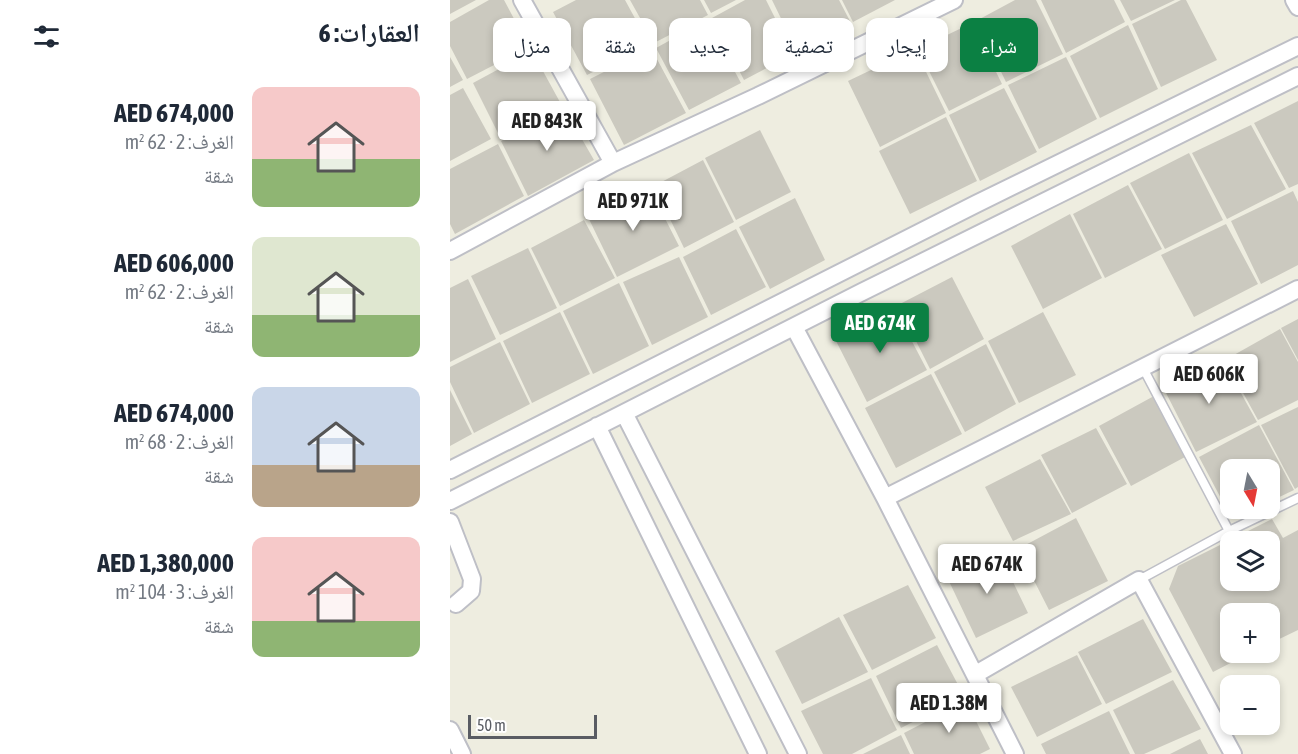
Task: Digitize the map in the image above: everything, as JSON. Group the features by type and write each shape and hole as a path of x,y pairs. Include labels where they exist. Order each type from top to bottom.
{"street":[{"path":"522,0 613,163"},
{"path":"450,251 613,163 758,96 954,0"},
{"path":"1294,0 1298,8"},
{"path":"450,470 976,204 1298,46"},
{"path":"450,501 1298,76"},
{"path":"885,498 1298,289"},
{"path":"794,327 885,498 1015,754"},
{"path":"624,413 798,754"},
{"path":"597,426 758,754"},
{"path":"450,522 472,579 471,591 456,604"},
{"path":"976,674 1139,580 1233,754"},
{"path":"450,730 462,754"}],"lane":[{"path":"1143,368 1229,531 1298,498"},
{"path":"1139,580 1220,536"}],"building":[{"path":"450,0 476,0 450,14"},
{"path":"489,0 504,0 514,18 493,18 493,66 467,79 450,46 450,22"},
{"path":"576,0 625,0 635,18 583,18 583,68 571,45 571,18 556,18 553,12"},
{"path":"630,0 700,0 708,15 702,18 669,18 669,35 657,41 657,18 640,18"},
{"path":"704,0 736,0 711,13"},
{"path":"745,0 766,0 775,18 763,18 763,70 744,80 740,72 751,72 751,18 712,18"},
{"path":"772,0 839,0 848,18 781,18"},
{"path":"842,0 895,0 854,21 854,18 851,18"},
{"path":"1015,0 1036,0 1063,54 1038,66 1038,18 982,18"},
{"path":"1041,0 1114,0 1125,22 1066,53"},
{"path":"1120,0 1175,0 1131,21"},
{"path":"1181,0 1186,0 1217,60 1161,87 1132,24"},
{"path":"1128,25 1158,89 1100,118 1070,56"},
{"path":"960,29 960,72 996,72 1002,84 949,111 930,72 948,72 948,35"},
{"path":"669,41 669,72 735,72 741,83 689,110 657,50 657,47"},
{"path":"450,57 463,80 450,87"},
{"path":"1066,57 1097,119 1039,149 1008,85"},
{"path":"657,59 686,113 624,145 590,79 604,72 657,72"},
{"path":"493,72 543,72 561,104 500,137 473,83"},
{"path":"867,72 926,72 946,113 880,147 848,81"},
{"path":"1001,72 1026,72 1006,82"},
{"path":"463,88 491,139 450,161 450,95"},
{"path":"1004,88 1037,152 980,181 949,115"},
{"path":"1298,101 1298,184 1289,188 1254,123"},
{"path":"564,108 594,160 528,196 501,141"},
{"path":"946,117 977,181 910,214 879,151"},
{"path":"1251,125 1286,189 1227,219 1192,153"},
{"path":"760,130 791,192 736,220 705,158"},
{"path":"498,144 524,196 455,234 450,224 450,169"},
{"path":"1189,153 1223,220 1165,249 1130,183"},
{"path":"703,160 734,222 684,248 654,186"},
{"path":"1128,185 1162,249 1105,278 1073,214"},
{"path":"649,187 679,246 617,277 588,217"},
{"path":"1293,191 1298,202 1298,265 1261,284 1231,221"},
{"path":"795,198 825,260 770,289 739,227"},
{"path":"1070,214 1102,278 1043,309 1011,246"},
{"path":"584,220 615,278 560,306 531,248"},
{"path":"1226,224 1258,284 1194,317 1161,255"},
{"path":"736,229 766,287 711,315 683,257"},
{"path":"528,248 557,308 500,335 471,276"},
{"path":"679,257 708,317 652,345 623,282"},
{"path":"952,277 984,339 930,369 898,305"},
{"path":"468,279 496,339 450,362 450,288"},
{"path":"619,283 649,346 593,374 563,311"},
{"path":"894,307 927,370 867,402 834,337"},
{"path":"560,312 590,374 532,403 503,341"},
{"path":"1043,312 1076,375 1019,403 988,341"},
{"path":"1298,319 1298,360 1281,328"},
{"path":"1280,329 1298,362 1298,400 1258,420 1225,360"},
{"path":"500,342 530,404 474,433 450,382 450,367"},
{"path":"986,344 1016,404 965,432 934,372"},
{"path":"1221,357 1257,422 1196,452 1163,387"},
{"path":"931,374 962,434 896,468 865,408"},
{"path":"450,390 472,434 450,446"},
{"path":"1154,396 1185,457 1131,486 1099,426"},
{"path":"1298,407 1298,487 1295,489 1280,459 1261,425"},
{"path":"1259,425 1277,459 1220,459 1220,496 1199,457"},
{"path":"1096,428 1127,484 1072,513 1041,455"},
{"path":"1040,459 1071,514 1013,541 985,487"},
{"path":"1280,464 1294,490 1280,497"},
{"path":"1076,518 1108,581 1049,610 1018,549"},
{"path":"1272,519 1279,531 1248,531"},
{"path":"1298,530 1298,630 1280,639 1280,603 1220,603 1220,663 1231,663 1213,672 1169,589 1178,566 1220,545 1220,591 1280,591 1280,533 1283,538"},
{"path":"999,553 1028,613 976,638 947,577"},
{"path":"908,585 936,638 872,670 843,615"},
{"path":"839,617 868,672 802,704 775,651"},
{"path":"1143,619 1172,672 1106,704 1078,652"},
{"path":"937,645 964,696 901,728 876,676"},
{"path":"1077,655 1102,704 1037,737 1011,687"},
{"path":"871,678 897,730 852,754 823,754 801,711"},
{"path":"1173,680 1201,729 1144,754 1135,754 1113,710"},
{"path":"966,701 990,749 980,754 914,754 904,733"},
{"path":"1109,711 1130,754 1046,754 1041,744"},
{"path":"901,735 910,754 863,754"},
{"path":"1200,739 1208,754 1170,754"}]}
